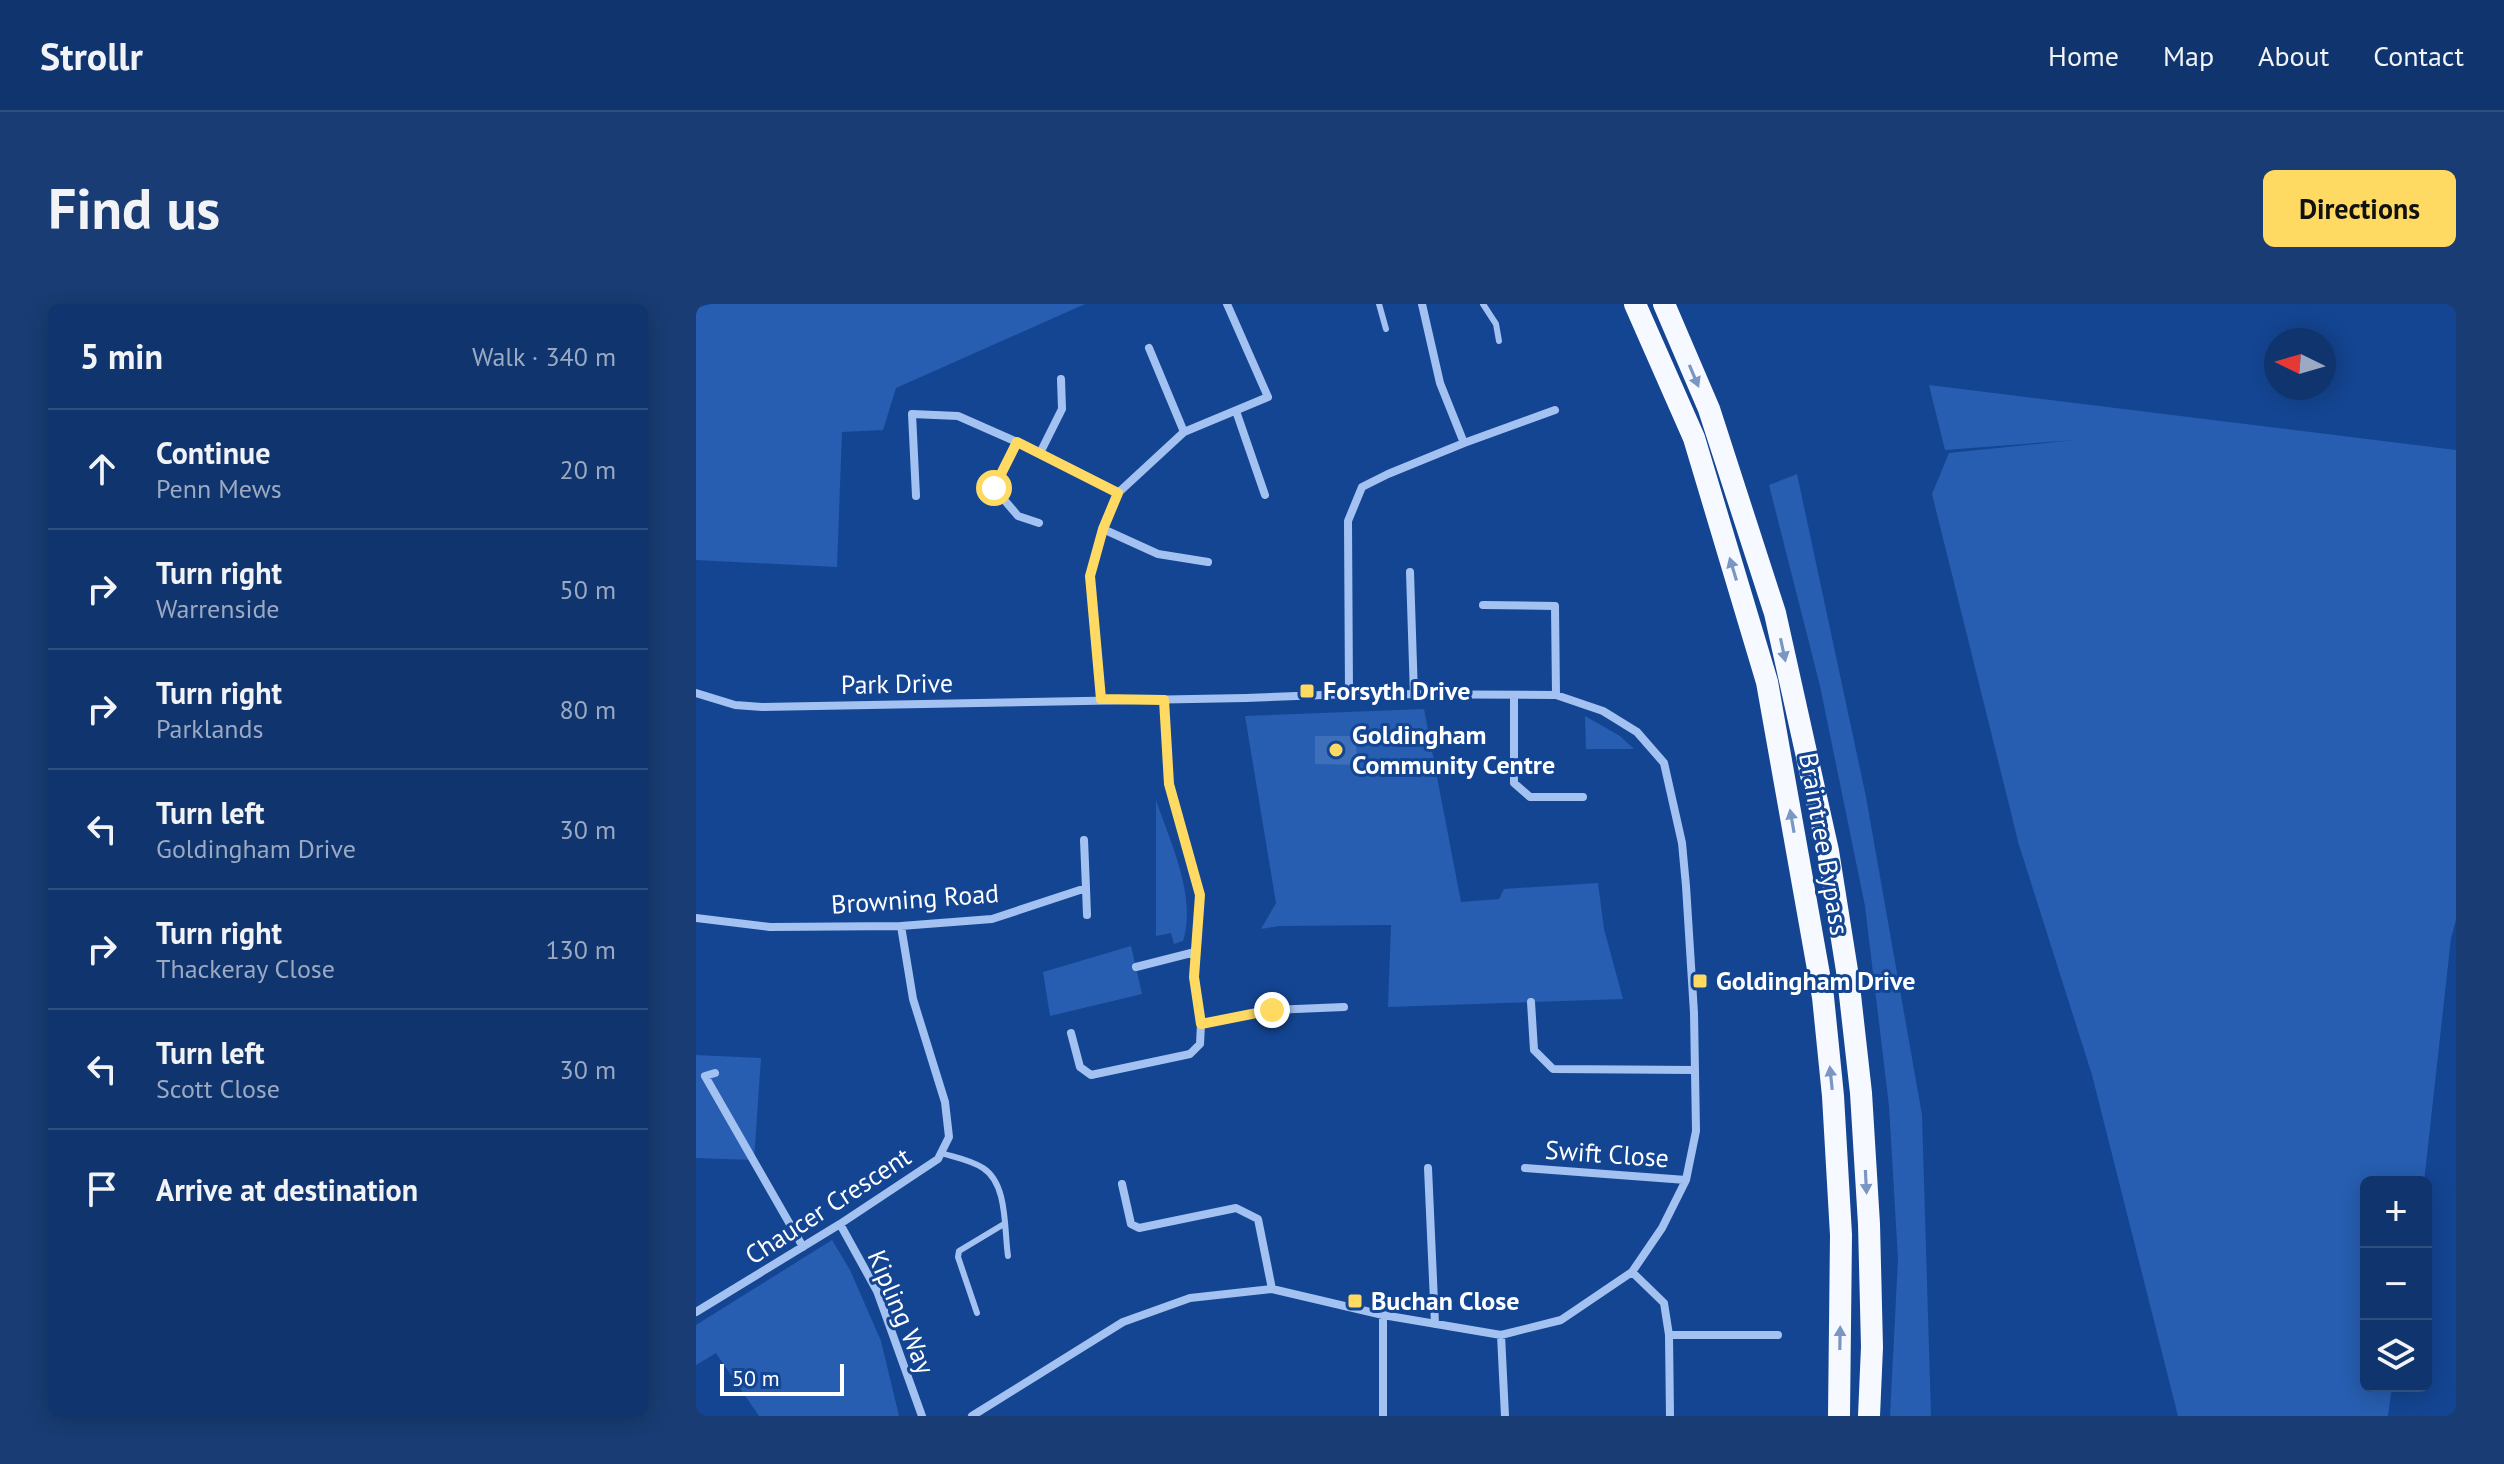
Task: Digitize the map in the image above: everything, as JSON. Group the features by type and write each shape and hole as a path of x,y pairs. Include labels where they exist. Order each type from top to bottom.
{"highway":[{"name":"Braintree Bypass","path":"1635,304 1694,438 1767,682 1773,712 1823,997 1833,1096 1841,1235 1839,1416"},
{"name":"Braintree Bypass","path":"1664,304 1709,409 1775,613 1828,851 1848,977 1861,1093 1872,1347 1869,1416"}],"street":[{"path":"972,1416 1123,1322 1190,1298 1272,1289 1383,1315 1501,1335 1561,1320 1632,1272 1662,1228 1686,1180 1696,1131 1693,992 1682,843 1664,763 1637,732 1603,711 1556,695 1349,694 1101,699 1090,576 1103,529 1118,493 1184,432 1268,397 1227,304"},
{"path":"1422,304 1440,383 1464,443"},
{"path":"1149,348 1184,432"},
{"path":"1040,453 1062,409 1061,379"},
{"path":"1349,694 1348,521 1362,487 1464,443 1555,410"},
{"path":"1236,411 1265,495"},
{"path":"916,496 912,414 958,416 1118,493"},
{"path":"1017,442 994,488 1018,516 1039,523"},
{"path":"1103,529 1158,554 1208,562"},
{"path":"1410,572 1414,696"},
{"path":"1483,605 1555,606 1556,695"},
{"name":"Park Drive","path":"696,693 735,705 762,707 1101,699"},
{"path":"1514,696 1514,783 1530,797 1583,797"},
{"path":"1071,1033 1080,1067 1091,1075 1190,1054 1200,1044 1201,1024 1194,977 1200,895 1169,784 1164,700"},
{"path":"1084,840 1087,915"},
{"name":"Browning Road","path":"696,918 770,927 901,926 992,919 1086,888"},
{"name":"Chaucer Crescent","path":"696,1312 840,1224 938,1159 949,1137 945,1102 913,999 901,926"},
{"path":"1136,967 1195,952"},
{"path":"1531,1002 1534,1050 1553,1069 1695,1070"},
{"path":"1201,1024 1272,1010 1344,1007"},
{"path":"715,1073 705,1076 803,1247"},
{"path":"1428,1168 1435,1324"},
{"name":"Swift Close","path":"1525,1168 1686,1180"},
{"path":"1122,1184 1131,1224 1139,1228 1236,1208 1258,1219 1272,1289"},
{"name":"Kipling Way","path":"840,1224 877,1291 922,1416"},
{"path":"1632,1272 1664,1303 1669,1335 1670,1416"},
{"path":"1383,1315 1383,1416"},
{"path":"1501,1335 1505,1416"},
{"path":"1669,1335 1778,1335"}],"lane":[{"path":"1379,304 1386,329"},
{"path":"1483,304 1496,324 1499,341"},
{"path":"941,1153 980,1166 991,1174 998,1186 1008,1256"},
{"path":"977,1313 958,1257 959,1251 1004,1224"}],"shaded area":[{"path":"711,304 1085,304 896,388 883,430 842,432 837,567 696,560 696,308"},
{"path":"1929,385 2456,450 2456,920 2451,938 2425,1176 2360,1176 2360,1392 2391,1392 2388,1416 2178,1416 2092,1075 2019,845 1932,494 1949,453 2075,440 1945,450"},
{"path":"1797,474 1866,797 1922,1115 1931,1416 1890,1416 1898,1259 1889,1106 1865,906 1820,686 1769,485"},
{"path":"1424,709 1461,902 1499,899 1504,889 1598,883 1604,929 1623,999 1388,1007 1391,925 1280,926 1261,929 1276,903 1245,716"},
{"path":"1585,716 1620,736 1634,749 1586,749"},
{"path":"1156,800 1180,869 1187,906 1183,941 1174,944 1171,933 1156,936"},
{"path":"1131,946 1142,994 1050,1016 1043,972"},
{"path":"696,1055 761,1058 754,1160 696,1158"},
{"path":"832,1240 850,1270 881,1341 899,1416 759,1416 716,1353 696,1365 696,1325"}],"building":[{"name":"Goldingham Community Centre","path":"1315,736 1355,736 1358,765 1315,764"}],"place":[{"name":"Forsyth Drive","path":"1307,691"},
{"name":"Goldingham Community Centre","path":"1336,750"},
{"name":"Goldingham Drive","path":"1700,981"},
{"name":"Buchan Close","path":"1355,1301"}],"route":[{"path":"994,488 1017,442 1118,493 1103,529 1090,576 1101,699 1164,700 1169,784 1200,895 1194,977 1201,1024 1272,1010"}]}
